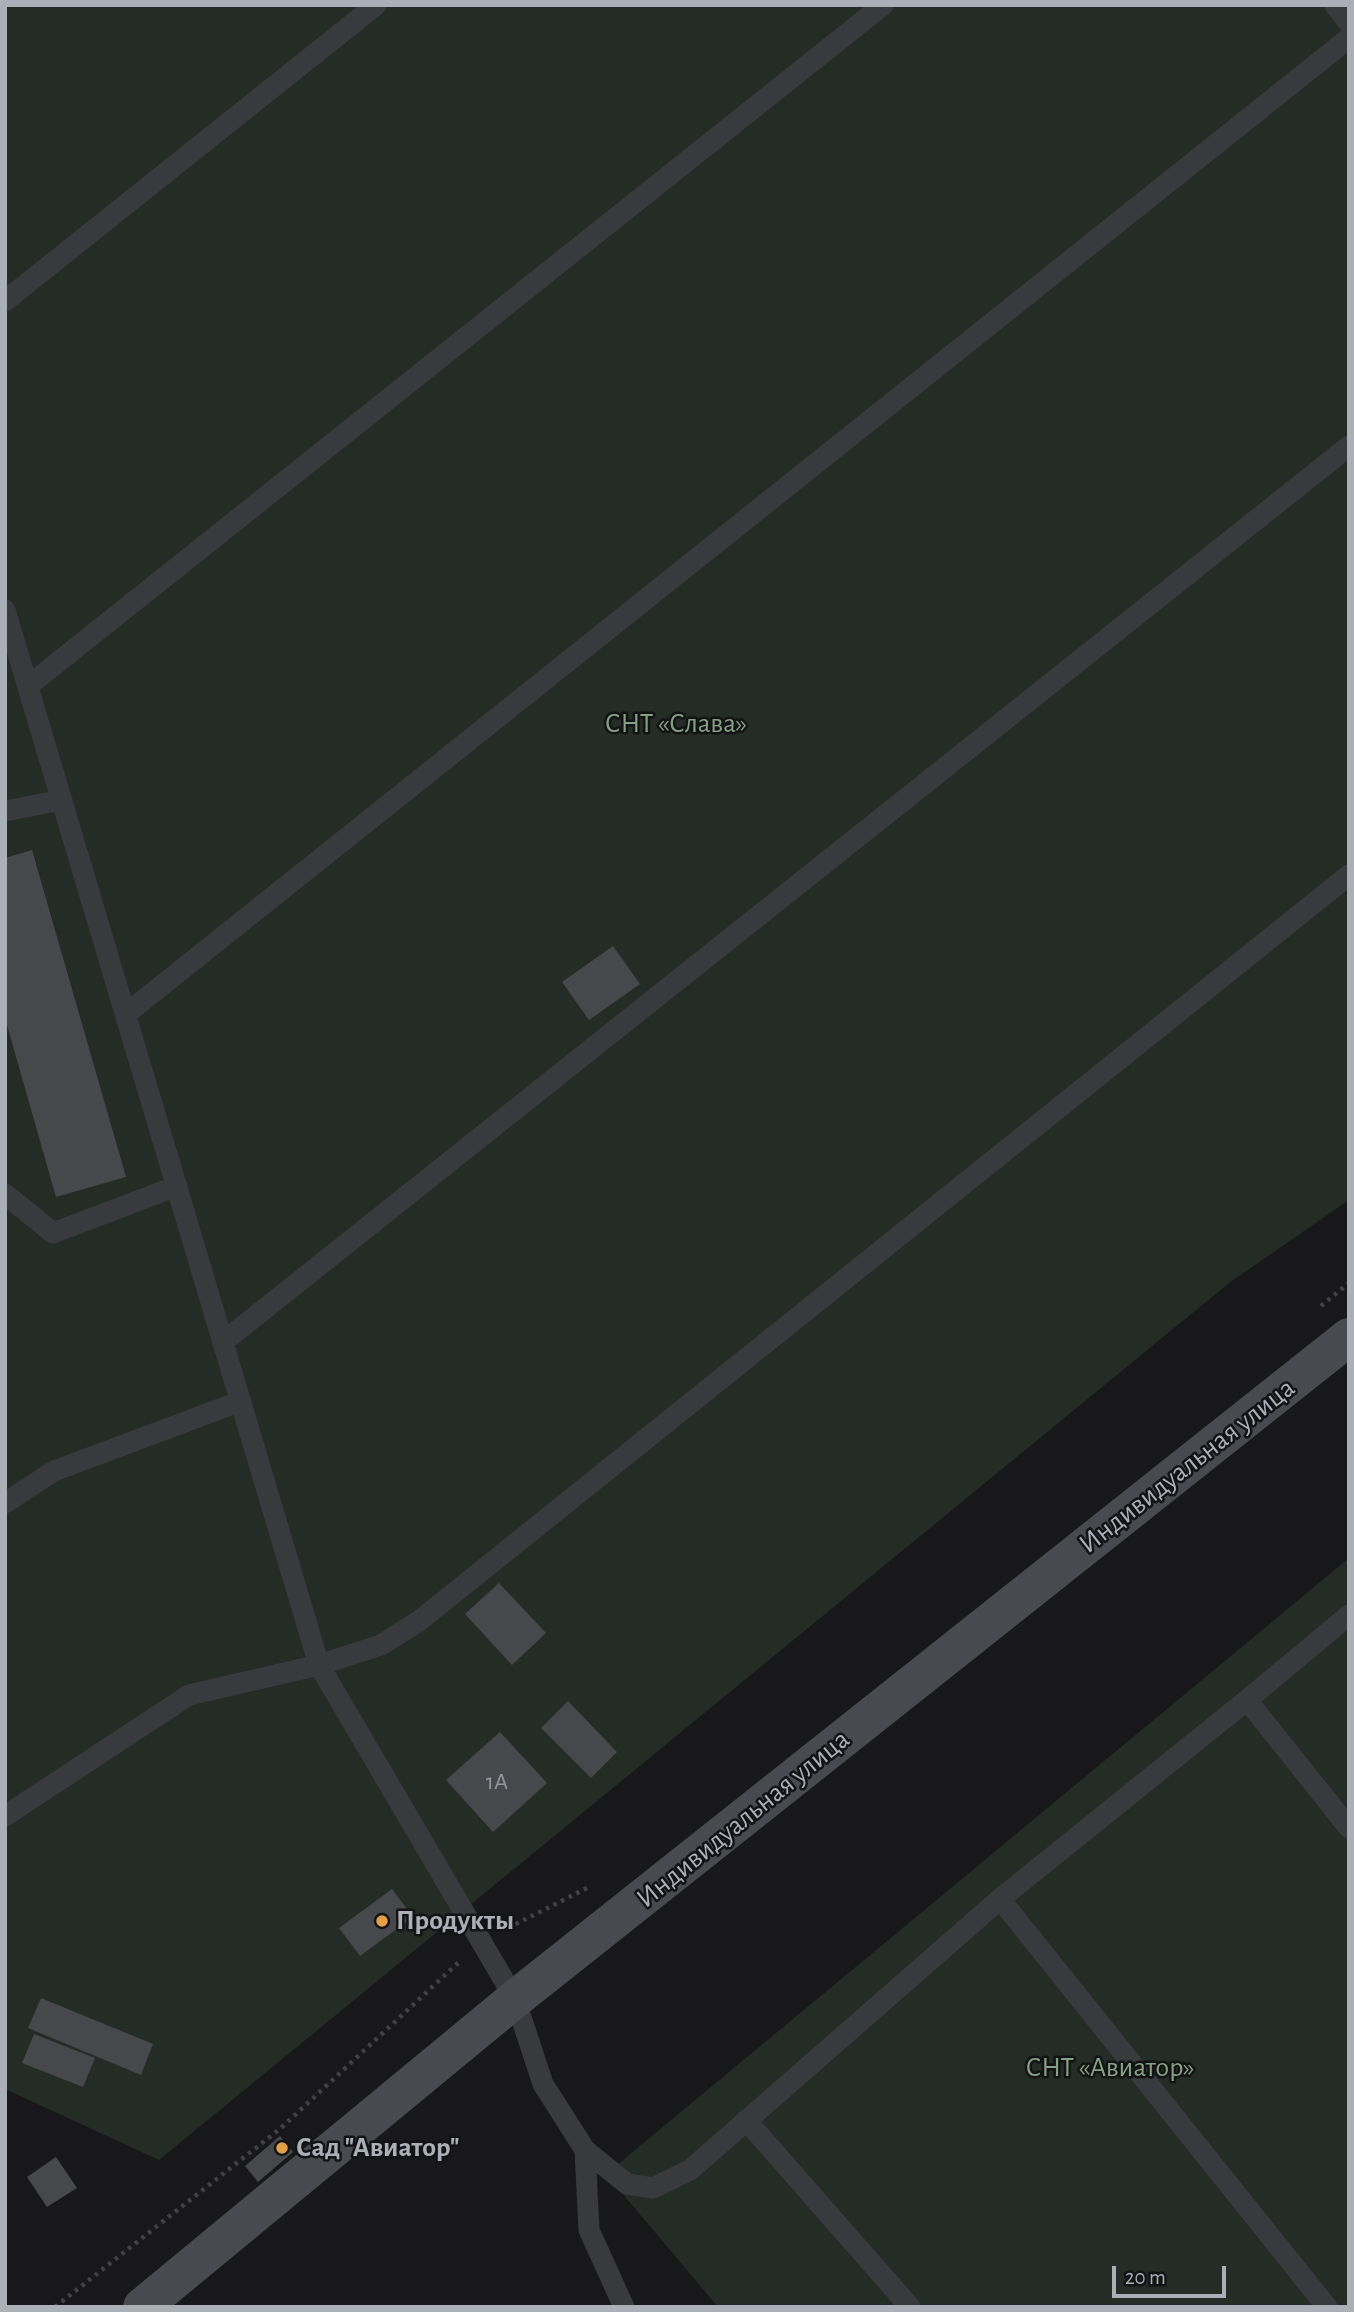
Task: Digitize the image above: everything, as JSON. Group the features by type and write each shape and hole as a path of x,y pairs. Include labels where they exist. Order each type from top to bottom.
{"main road":[{"name":"Индивидуальная улица","path":"142,2307 515,1999 1349,1337"}],"lane":[{"path":"5,301 376,5"},
{"path":"28,686 883,5"},
{"path":"1335,5 1349,23"},
{"path":"126,1014 1349,38"},
{"path":"223,1342 1349,446"},
{"path":"5,610 319,1665 515,1999 543,2084 585,2150 627,2184 653,2188 690,2170 1000,1899 1349,1615"},
{"path":"5,811 62,800"},
{"path":"5,1816 189,1695 319,1665 381,1645 419,1620 1349,875"},
{"path":"5,1194 53,1233 177,1186"},
{"path":"5,1503 54,1471 241,1401"},
{"path":"1247,1700 1349,1828"},
{"path":"1000,1899 1327,2307"},
{"path":"746,2120 911,2307"},
{"path":"585,2150 589,2230 624,2307"}],"path":[{"path":"1317,1309 1349,1283"},
{"path":"55,2307 281,2128 481,1941 597,1883"}],"green space":[{"name":"СНТ «Слава»","path":"5,5 1349,5 1349,1200 1229,1283 159,2160 5,2089"},
{"name":"СНТ «Авиатор»","path":"1349,1558 1349,2307 718,2307 606,2174"}],"building":[{"path":"32,850 126,1177 56,1197 5,1018 5,858"},
{"path":"613,946 640,984 589,1020 562,982"},
{"path":"499,1583 546,1633 512,1665 465,1614"},
{"path":"568,1701 617,1752 591,1778 541,1728"},
{"path":"500,1732 547,1783 493,1832 446,1780"},
{"path":"392,1889 413,1917 360,1956 339,1928"},
{"path":"41,1998 153,2044 141,2075 28,2028"},
{"path":"34,2034 95,2058 83,2087 22,2063"},
{"path":"280,2136 293,2152 258,2182 245,2166"},
{"path":"56,2157 77,2188 47,2207 27,2177"}],"place":[{"name":"Продукты","path":"382,1921"},
{"name":"Сад \"Авиатор\"","path":"282,2148"}]}
